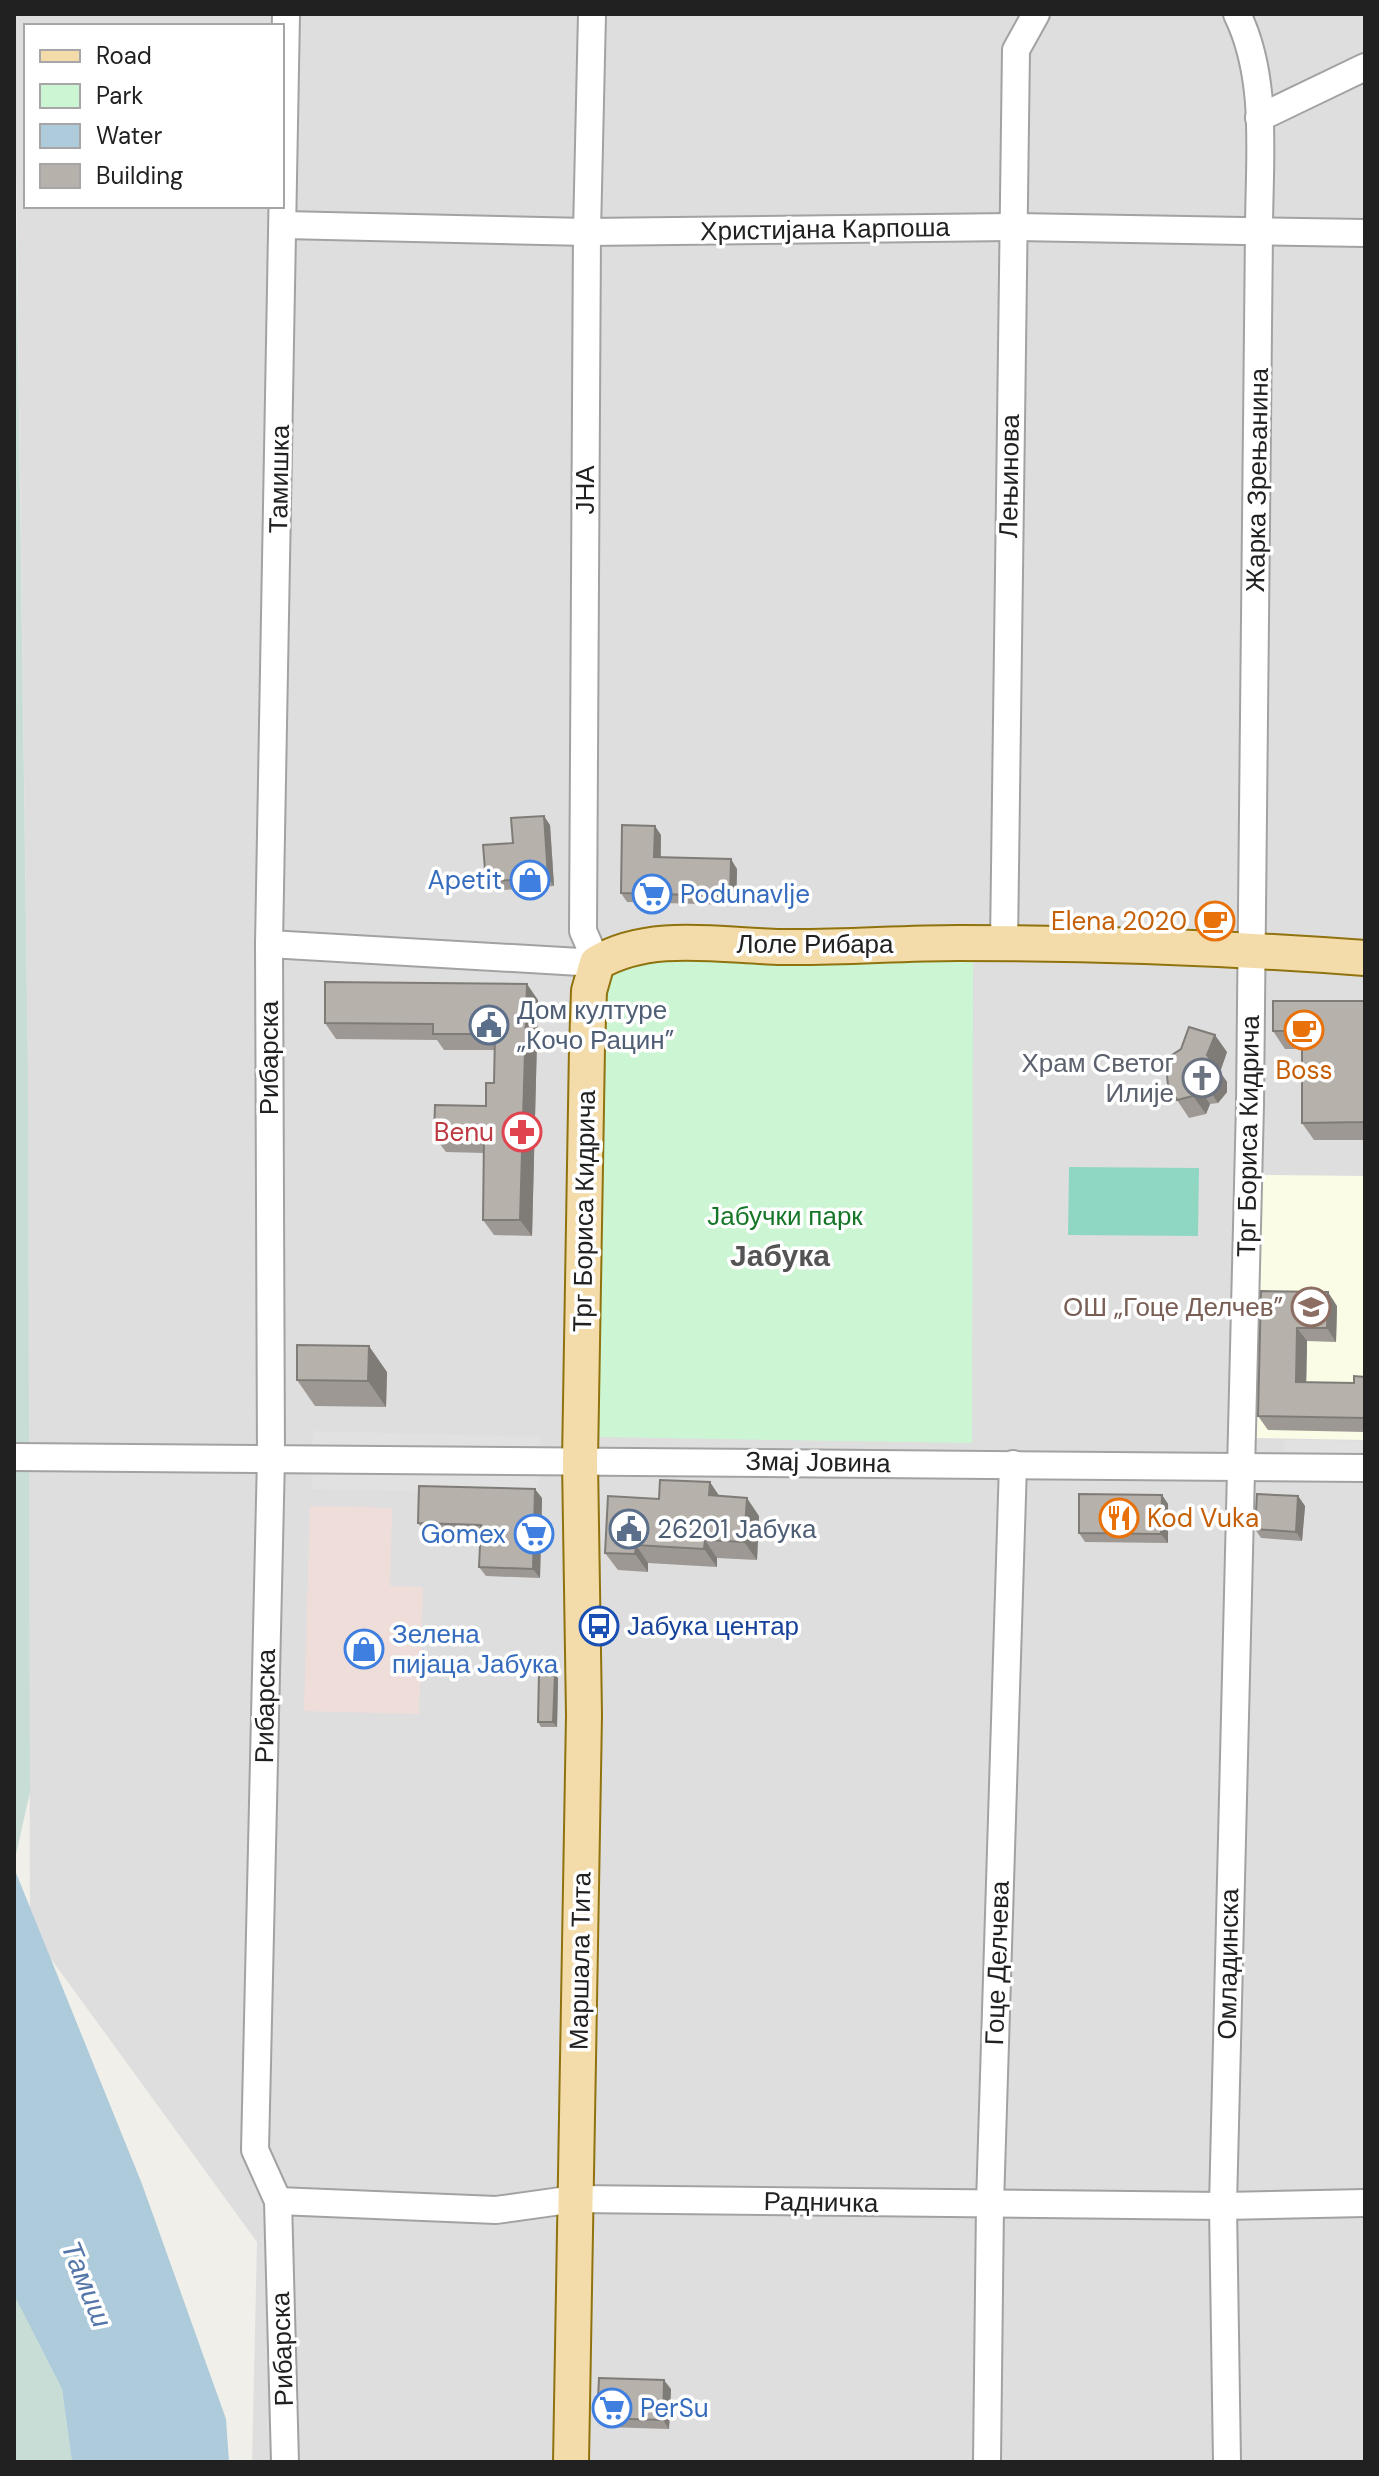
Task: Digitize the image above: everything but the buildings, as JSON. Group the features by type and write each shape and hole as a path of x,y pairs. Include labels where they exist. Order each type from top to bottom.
{"main road":[{"name":"Лоле Рибара","path":"597,963 618,950 689,943 781,947 1004,944 1252,950 1365,958"},
{"name":"Трг Бориса Кидрича","path":"580,1461 587,1048 589,991 597,963"},
{"name":"Маршала Тита","path":"571,2462 584,1715 580,1461"}],"street":[{"name":"Тамишка","path":"269,944 286,14"},
{"name":"ЈНА","path":"592,14 587,232 583,931 597,963"},
{"name":"Лењинова","path":"1004,944 1011,227 1016,50 1036,14"},
{"name":"Жарка Зрењанина","path":"1237,14 1252,45 1259,118 1252,950"},
{"path":"1259,118 1365,67"},
{"name":"Христијана Карпоша","path":"284,225 587,232 1011,227 1365,233"},
{"name":"Лоле Рибара","path":"269,944 597,963"},
{"name":"Рибарска","path":"269,944 271,1457 255,2150 278,2201 285,2462"},
{"name":"Трг Бориса Кидрича","path":"1239,1465 1252,950"},
{"name":"Змај Јовина","path":"14,1457 1365,1468"},
{"name":"Гоце Делчева","path":"987,2462 990,2204 1013,1464"},
{"name":"Омладинска","path":"1227,2462 1223,2206 1239,1465"},
{"name":"Радничка","path":"278,2201 496,2210 575,2199 1223,2206 1365,2203"}],"shaded area":[{"path":"14,14 1365,14 1365,2462 252,2462 257,2242 30,1930 28,1074"},
{"path":"14,58 28,1074 30,1792 14,1863"},
{"name":"ОШ „Гоце Делчев”","path":"1260,1175 1365,1176 1365,1440 1256,1438"},
{"path":"313,1431 540,1437 538,1494 312,1489"},
{"path":"1284,1440 1365,1441 1365,1453 1284,1452"},
{"name":"Зелена пијаца Јабука","path":"310,1506 392,1508 390,1586 423,1587 419,1714 304,1711"},
{"path":"14,2295 62,2389 72,2462 14,2462"}],"green space":[{"name":"Јабучки парк","path":"631,958 973,959 972,1443 597,1437 599,994 609,971"},
{"path":"1069,1167 1199,1168 1198,1236 1068,1235"}],"water":[{"name":"Тамиш","path":"14,1868 142,2184 226,2419 229,2462 72,2462 62,2389 14,2295"}],"place":[{"name":"Apetit","path":"530,880"},
{"name":"Podunavlje","path":"652,894"},
{"name":"Elena 2020","path":"1215,921"},
{"name":"Дом културе „Кочо Рацин”","path":"489,1025"},
{"name":"Boss","path":"1304,1030"},
{"name":"Храм Светог Илије","path":"1202,1078"},
{"name":"Benu","path":"522,1132"},
{"name":"ОШ „Гоце Делчев”","path":"1311,1307"},
{"name":"Kod Vuka","path":"1119,1518"},
{"name":"26201 Јабука","path":"629,1529"},
{"name":"Gomex","path":"534,1534"},
{"name":"Јабука центар","path":"599,1626"},
{"name":"Зелена пијаца Јабука","path":"364,1649"},
{"name":"PerSu","path":"612,2408"}],"district":[{"name":"Јабука","path":"780,1256"}]}
